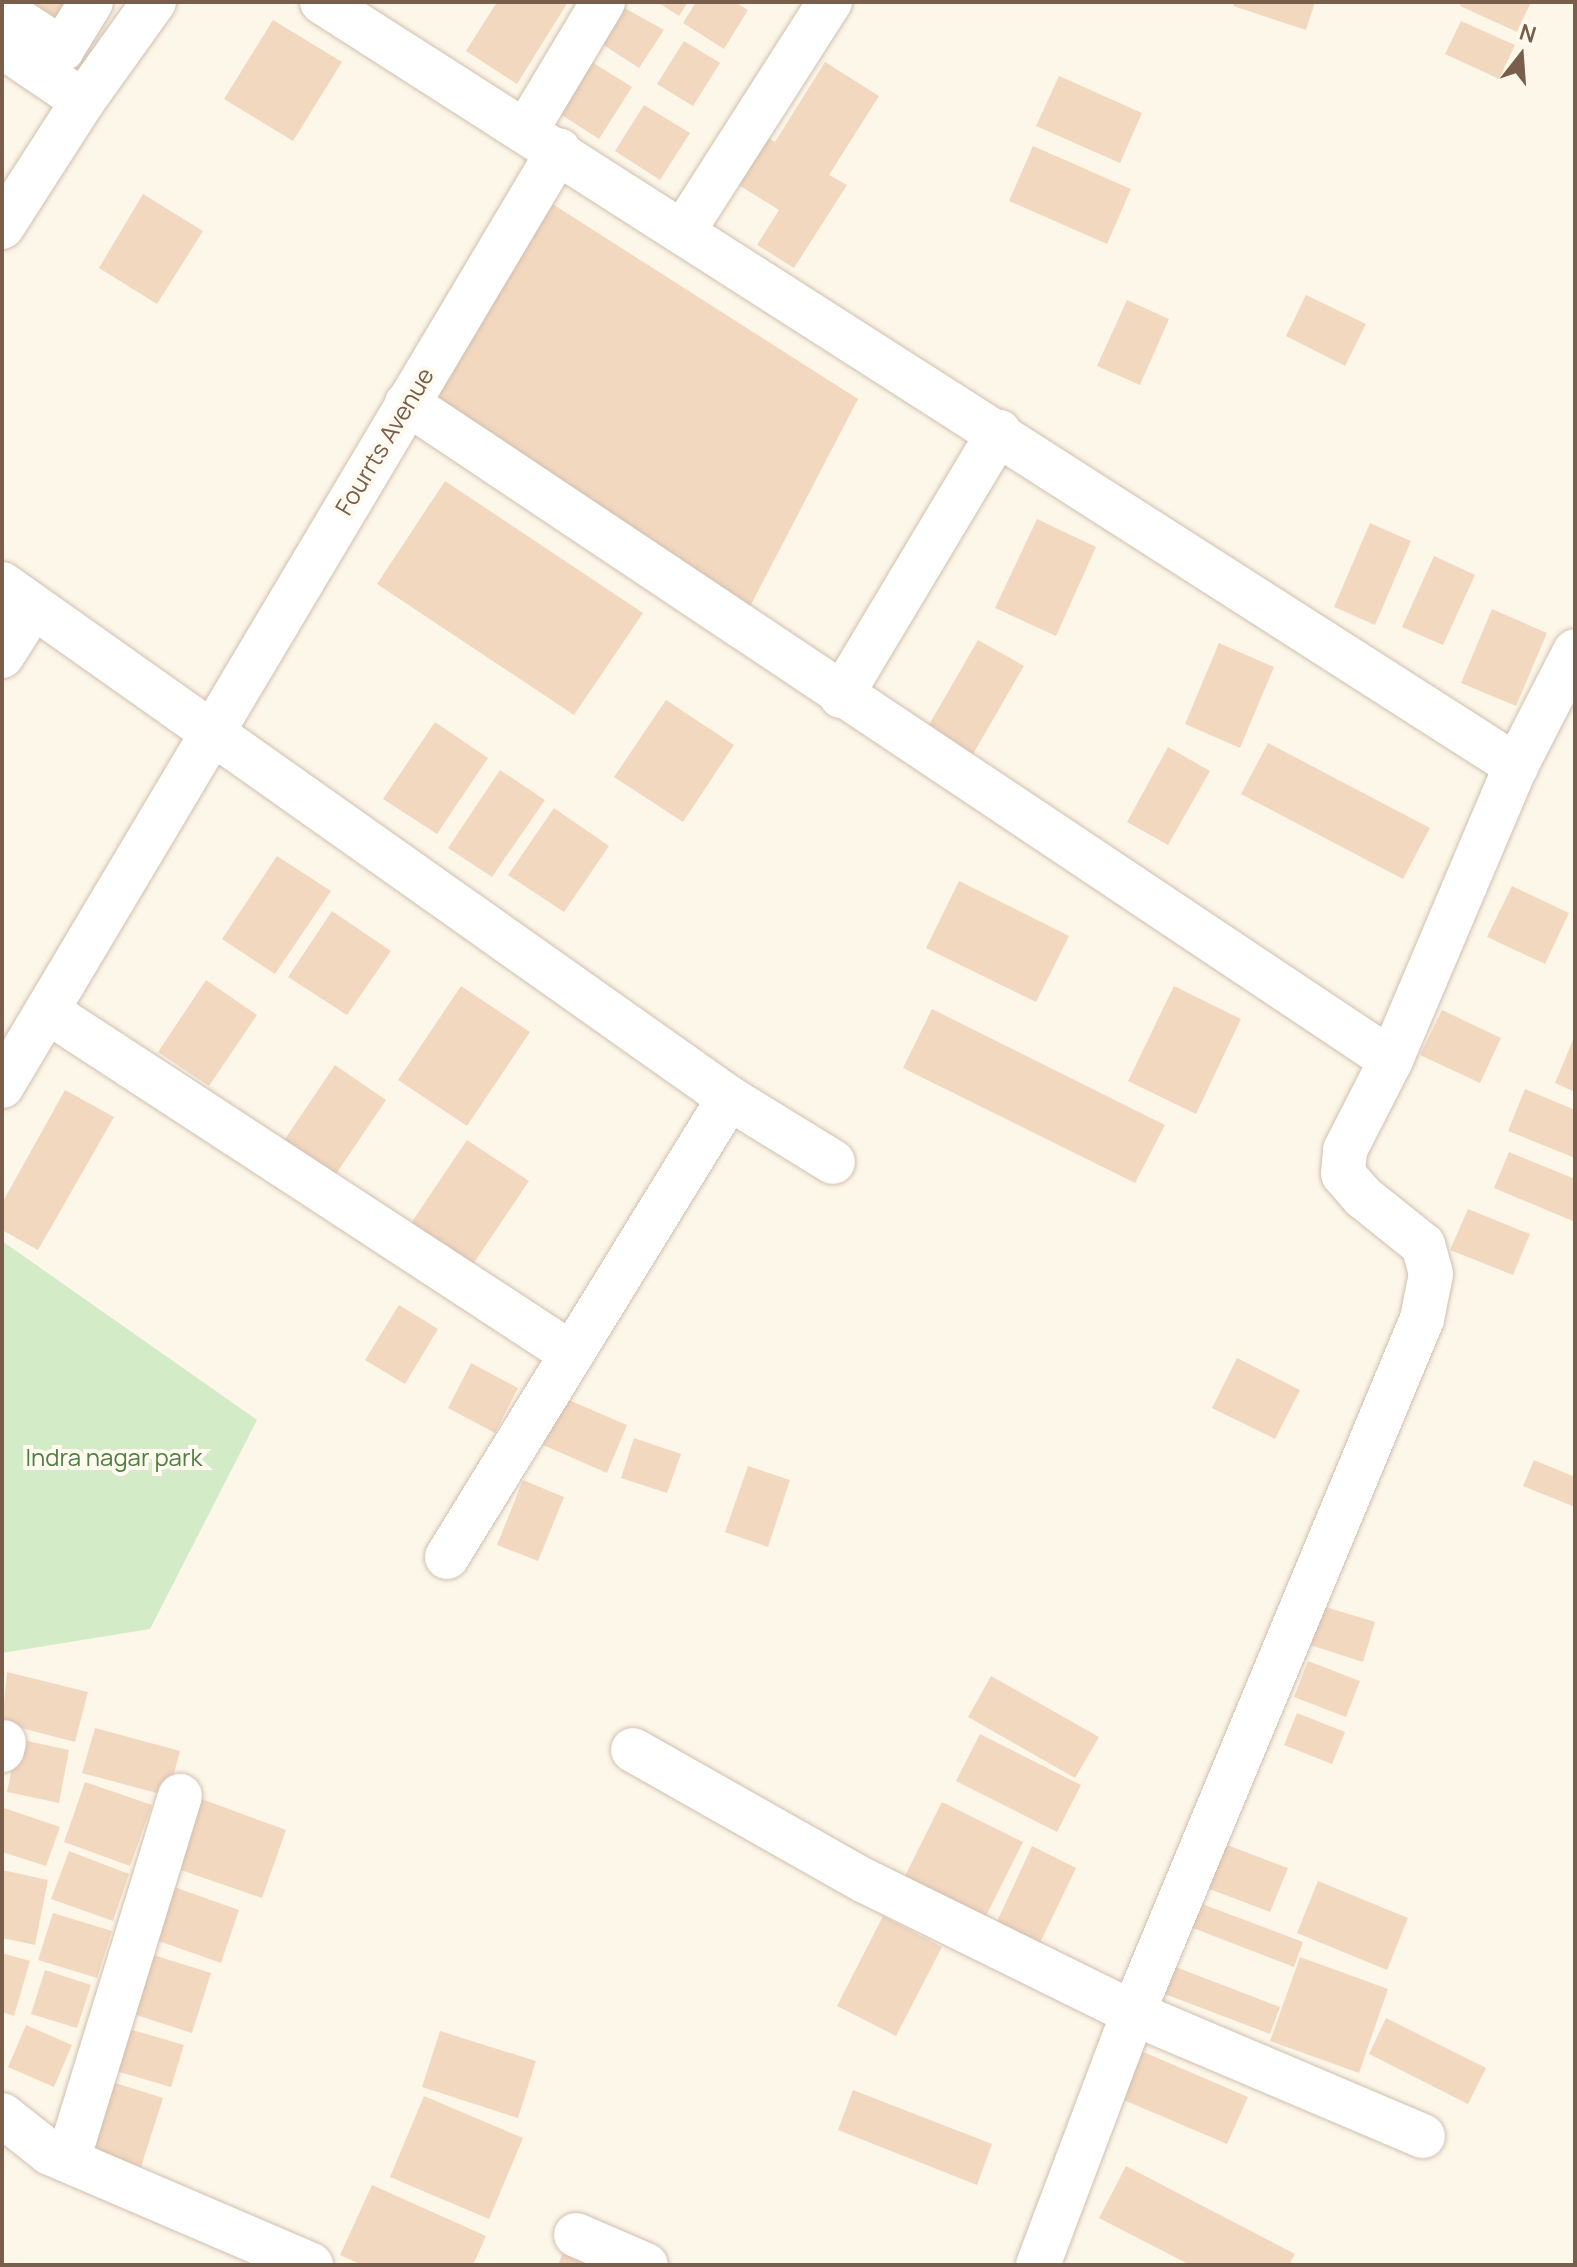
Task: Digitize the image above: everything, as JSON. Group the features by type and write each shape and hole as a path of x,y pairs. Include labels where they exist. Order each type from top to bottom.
{"street":[{"path":"2,10 62,49 91,2"},
{"path":"2,227 83,101 154,2"},
{"path":"322,2 684,230 1516,766"},
{"name":"Fourrts Avenue","path":"2,1086 407,403 543,140 603,2"},
{"path":"684,230 830,2"},
{"path":"2,46 83,101"},
{"path":"407,403 841,696 1391,1060"},
{"path":"841,696 999,432"},
{"path":"2,656 17,596 729,1098 833,1162"},
{"path":"1038,2265 1133,2013 1422,1319 1431,1274 1423,1245 1363,1197 1343,1174 1345,1150 1391,1060 1516,766 1575,651"},
{"path":"47,1011 572,1354"},
{"path":"447,1557 729,1098"},
{"path":"633,1750 865,1881 1133,2013 1423,2136"},
{"path":"68,2160 180,1796"},
{"path":"2,2115 50,2153 311,2265"},
{"path":"576,2235 646,2265"}],"green space":[{"name":"Indra nagar park","path":"2,1241 257,1420 150,1629 2,1653"}],"building":[{"path":"11,2 74,2 55,31"},
{"path":"497,2 568,2 517,84 466,51"},
{"path":"657,2 688,2 679,16"},
{"path":"696,2 735,2 748,10 724,49 683,23"},
{"path":"1234,2 1315,2 1306,30 1233,6"},
{"path":"1461,2 1531,2 1517,32 1460,6"},
{"path":"621,6 664,30 639,68 602,44"},
{"path":"273,20 342,62 293,141 224,99"},
{"path":"1461,21 1515,45 1499,79 1445,54"},
{"path":"684,41 720,63 693,106 657,84"},
{"path":"579,54 632,87 599,139 546,105"},
{"path":"825,62 879,96 829,175 847,185 794,268 757,245 779,210 729,179 759,132 775,142"},
{"path":"1059,76 1142,113 1120,163 1036,126"},
{"path":"644,105 690,133 660,180 615,151"},
{"path":"1033,146 1131,189 1107,244 1009,201"},
{"path":"143,194 203,231 157,304 99,268"},
{"path":"551,203 858,399 743,620 429,412"},
{"path":"1306,295 1366,324 1345,366 1286,336"},
{"path":"1127,300 1169,319 1140,385 1097,366"},
{"path":"445,481 643,613 574,715 377,584"},
{"path":"1037,519 1096,547 1056,636 995,608"},
{"path":"1370,523 1411,541 1375,625 1334,607"},
{"path":"1434,556 1475,575 1443,645 1402,627"},
{"path":"1492,609 1547,633 1516,706 1461,683"},
{"path":"978,640 1024,666 969,761 923,735"},
{"path":"1219,643 1274,667 1240,748 1185,724"},
{"path":"666,700 734,745 683,822 614,777"},
{"path":"435,722 488,758 437,834 383,799"},
{"path":"1268,743 1430,828 1403,879 1241,794"},
{"path":"1168,747 1210,771 1168,845 1127,822"},
{"path":"500,770 545,800 492,877 448,848"},
{"path":"554,808 609,846 564,912 508,875"},
{"path":"277,856 331,891 275,974 222,939"},
{"path":"959,881 1069,936 1036,1002 926,948"},
{"path":"1512,886 1569,913 1545,964 1487,937"},
{"path":"332,911 391,951 347,1015 288,977"},
{"path":"206,980 257,1015 209,1086 158,1052"},
{"path":"461,986 530,1032 467,1126 398,1080"},
{"path":"1174,986 1241,1019 1196,1114 1128,1081"},
{"path":"932,1009 1165,1125 1135,1183 903,1068"},
{"path":"1442,1010 1501,1038 1480,1083 1420,1055"},
{"path":"1575,1041 1575,1092 1555,1083"},
{"path":"335,1065 386,1100 334,1177 283,1142"},
{"path":"1525,1089 1575,1110 1575,1158 1508,1131"},
{"path":"65,1090 114,1117 38,1250 2,1230 2,1203"},
{"path":"467,1140 529,1181 467,1273 405,1232"},
{"path":"1509,1152 1575,1179 1575,1222 1494,1188"},
{"path":"1468,1209 1530,1234 1513,1275 1450,1250"},
{"path":"399,1305 438,1329 405,1384 365,1360"},
{"path":"1237,1358 1300,1390 1275,1439 1212,1408"},
{"path":"471,1363 518,1388 495,1433 448,1408"},
{"path":"564,1398 627,1425 607,1473 543,1445"},
{"path":"634,1438 681,1454 667,1493 621,1478"},
{"path":"1534,1460 1575,1477 1575,1507 1523,1486"},
{"path":"748,1466 790,1480 768,1547 725,1532"},
{"path":"523,1480 564,1497 538,1561 497,1545"},
{"path":"1319,1605 1375,1622 1363,1662 1307,1644"},
{"path":"1308,1661 1360,1681 1346,1717 1294,1697"},
{"path":"7,1672 88,1692 75,1742 2,1723"},
{"path":"991,1676 1099,1737 1075,1778 968,1717"},
{"path":"1297,1713 1345,1732 1332,1764 1284,1745"},
{"path":"95,1728 180,1751 168,1796 82,1773"},
{"path":"980,1734 1081,1785 1057,1832 956,1781"},
{"path":"18,1739 69,1750 59,1803 7,1792"},
{"path":"85,1782 152,1805 130,1866 64,1842"},
{"path":"199,1798 286,1830 262,1898 175,1868"},
{"path":"942,1802 1023,1842 985,1918 904,1878"},
{"path":"4,1808 60,1827 46,1866 2,1852"},
{"path":"1211,1839 1288,1868 1270,1912 1194,1883"},
{"path":"1032,1846 1076,1868 1038,1947 995,1926"},
{"path":"69,1851 129,1874 113,1921 51,1899"},
{"path":"2,1870 48,1880 35,1945 2,1938"},
{"path":"1318,1881 1408,1918 1387,1970 1297,1933"},
{"path":"160,1882 239,1910 221,1963 142,1935"},
{"path":"1194,1901 1303,1942 1294,1967 1185,1925"},
{"path":"53,1913 112,1931 97,1978 38,1960"},
{"path":"883,1916 942,1947 896,2036 837,2006"},
{"path":"2,1953 30,1961 14,2016 2,2012"},
{"path":"147,1953 211,1973 192,2033 127,2012"},
{"path":"1300,1957 1388,1989 1359,2073 1270,2041"},
{"path":"1160,1961 1280,2007 1270,2034 1149,1988"},
{"path":"45,1970 91,1985 77,2028 31,2014"},
{"path":"1386,2018 1486,2068 1468,2104 1369,2054"},
{"path":"26,2025 72,2045 54,2087 8,2067"},
{"path":"122,2027 184,2045 171,2087 109,2069"},
{"path":"440,2031 536,2061 518,2118 422,2087"},
{"path":"1132,2047 1248,2097 1227,2144 1112,2095"},
{"path":"109,2081 163,2098 141,2167 87,2150"},
{"path":"853,2090 992,2144 977,2185 838,2130"},
{"path":"424,2096 523,2138 489,2219 390,2177"},
{"path":"1126,2166 1295,2254 1289,2265 1190,2265 1099,2218"},
{"path":"372,2185 486,2236 473,2265 362,2265 340,2255"},
{"path":"563,2252 596,2265 558,2265"}]}
